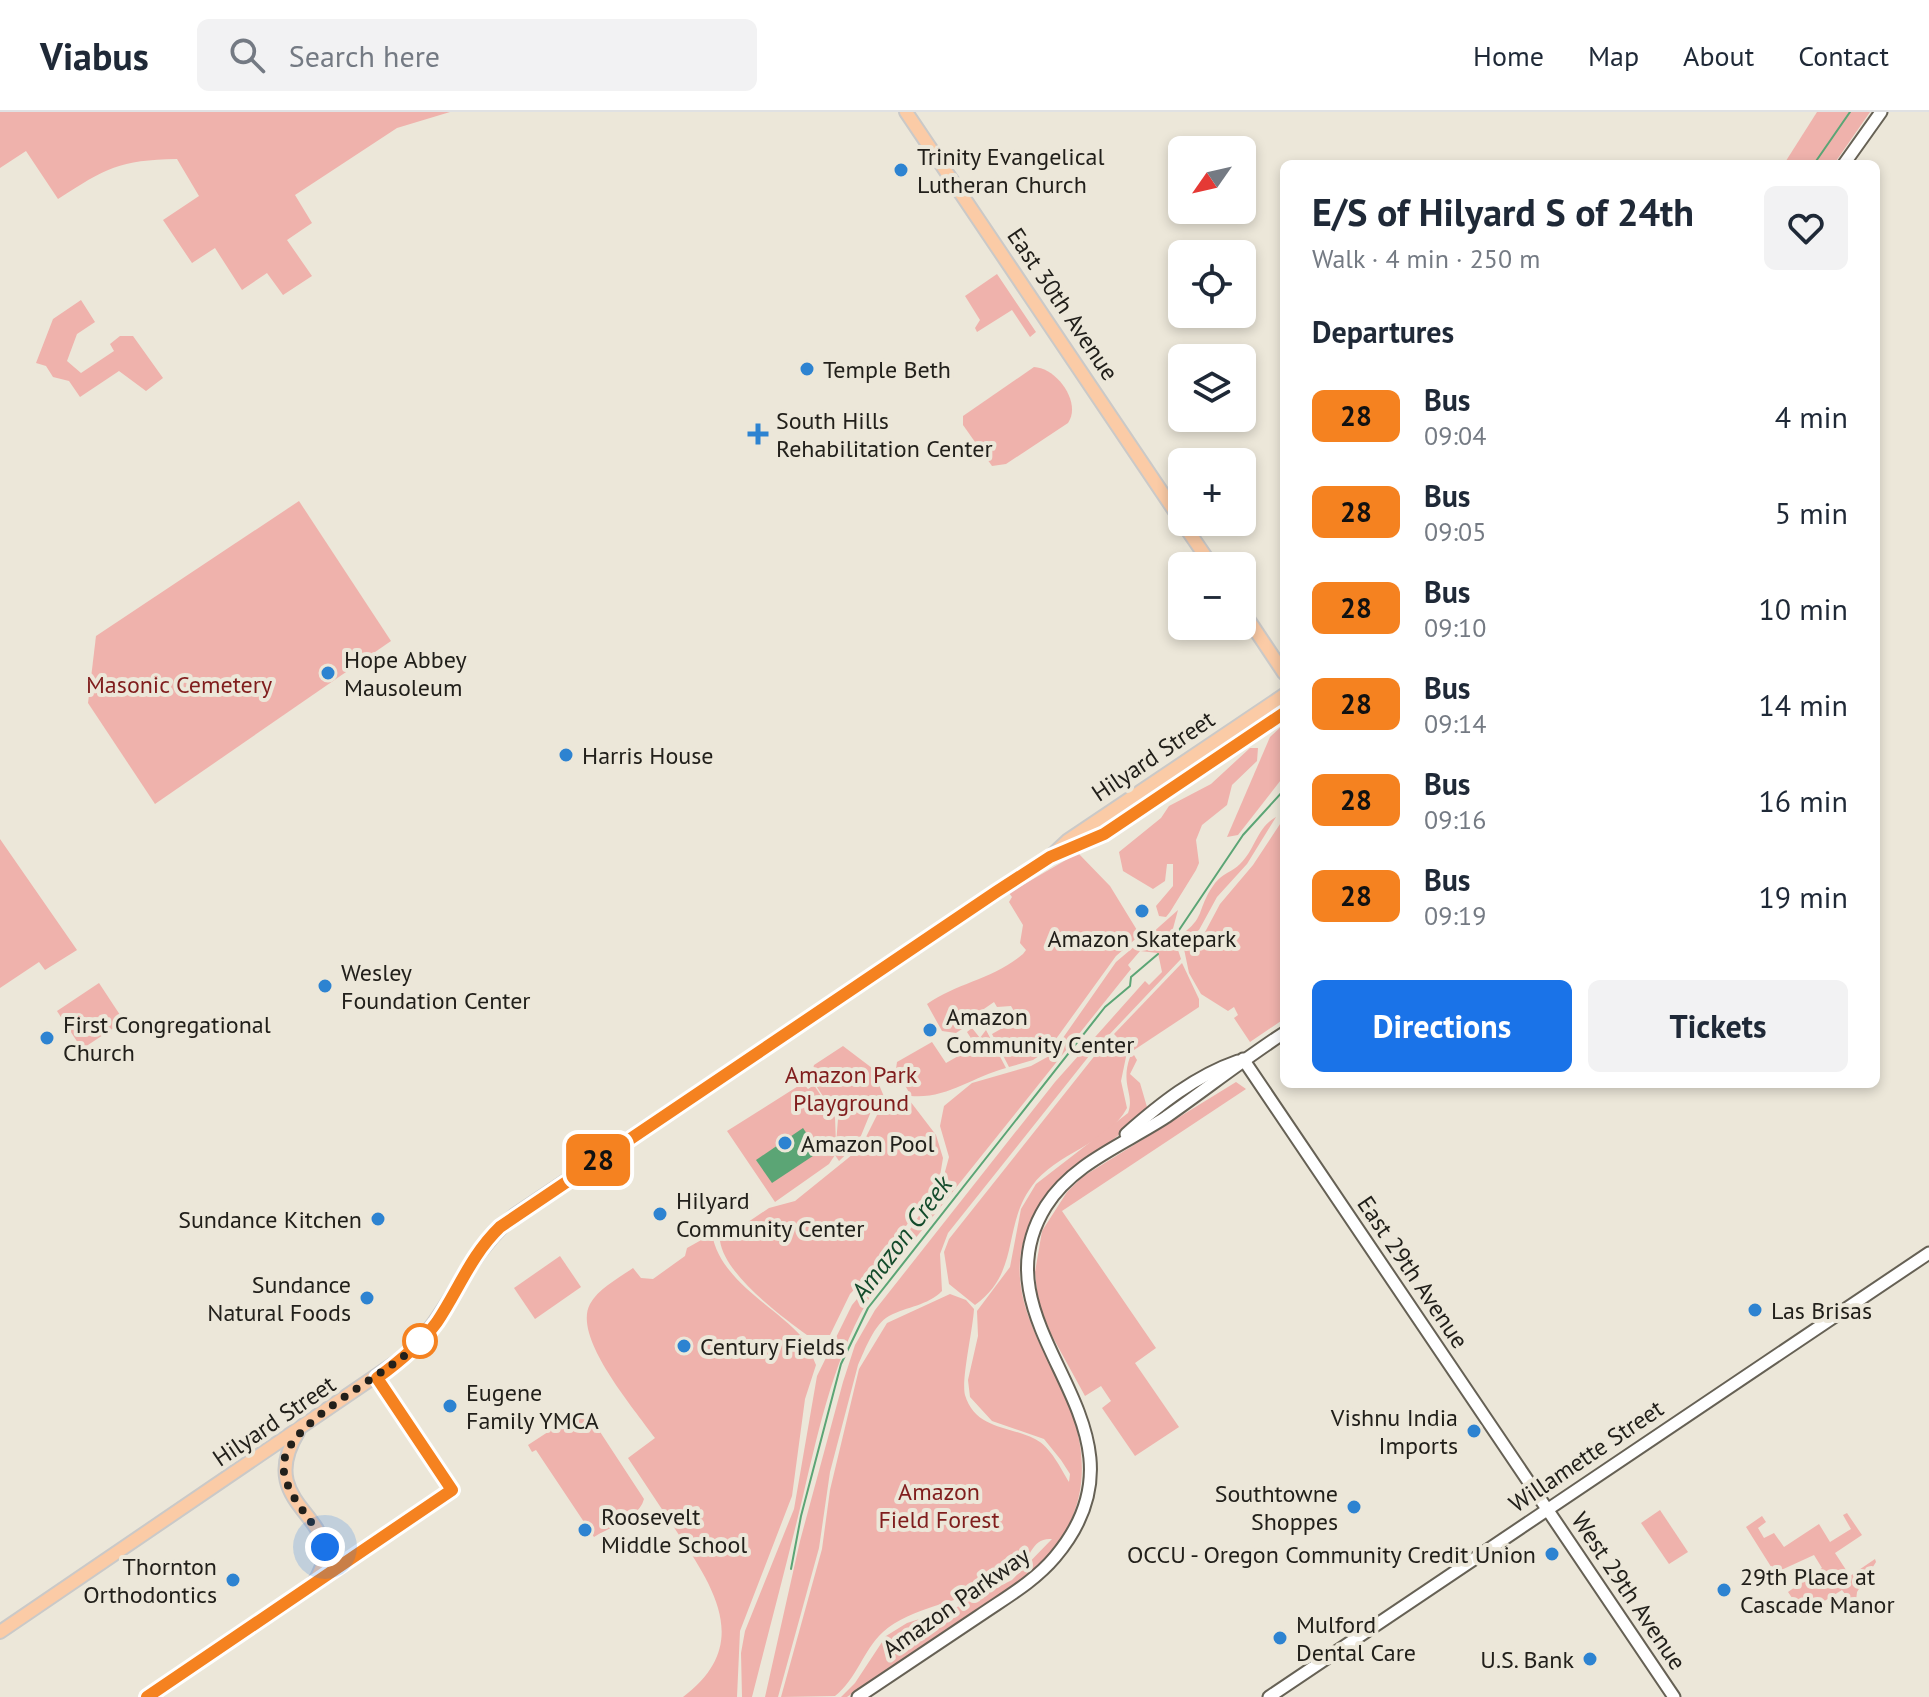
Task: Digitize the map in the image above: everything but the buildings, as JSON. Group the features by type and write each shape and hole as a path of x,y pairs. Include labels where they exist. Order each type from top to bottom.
{"main road":[{"name":"East 30th Avenue","path":"906,112 1168,501"},
{"path":"1847,160 1881,112"},
{"path":"1256,631 1280,667"},
{"name":"Hilyard Street","path":"0,1632 412,1350 436,1324 475,1254 515,1215 1050,857 1067,841 1280,698"},
{"name":"Hilyard Street","path":"1050,857 1104,834 1280,716"},
{"name":"Amazon Parkway","path":"858,1697 1027,1584 1055,1556 1076,1522 1087,1484 1087,1438 1078,1403 1034,1315 1028,1296 1027,1258 1034,1230 1047,1204 1074,1175 1161,1120 1280,1036"},
{"name":"East 29th Avenue","path":"1243,1059 1547,1509"},
{"name":"Willamette Street","path":"1269,1697 1929,1253"},
{"path":"290,1491 283,1464 288,1447 300,1429"},
{"path":"147,1697 313,1584 325,1559 325,1547 265,1452"},
{"name":"West 29th Avenue","path":"1547,1509 1674,1697"}],"green space":[{"path":"0,112 450,112 397,128 295,195 312,223 287,240 312,276 283,295 267,273 242,290 215,248 192,263 163,220 199,196 177,159 141,161 114,168 58,199 26,151 0,168"},
{"path":"1817,112 1870,112 1837,160 1787,160"},
{"path":"997,274 1036,332 1030,337 1012,310 977,332 975,328 980,320 965,296"},
{"path":"81,300 95,322 77,334 67,361 81,373 114,351 110,344 120,336 133,336 163,378 146,391 119,371 80,397 69,381 53,377 46,366 36,363 53,319"},
{"path":"1034,367 1051,373 1059,380 1069,397 1072,415 1068,423 1006,464 992,466 963,425 963,416"},
{"name":"Masonic Cemetery","path":"299,501 391,641 155,804 88,703 96,636"},
{"path":"1280,728 1280,781 1238,835 1227,837 1270,737"},
{"path":"1250,748 1258,748 1257,761 1232,785 1227,805 1202,825 1196,840 1199,863 1196,870 1166,917 1159,916 1156,906 1173,886 1173,864 1167,864 1165,881 1153,889 1123,871 1119,852 1161,818 1169,806 1211,784"},
{"path":"1276,817 1247,864 1217,897 1199,930 1178,943 1152,937 1151,934 1178,910 1171,936 1173,940 1192,926 1215,883 1240,864 1264,827"},
{"path":"1280,824 1280,1022 1250,1042 1234,1018 1238,1015 1234,1007 1228,1011 1201,994 1189,973 1184,949 1204,934 1220,904 1253,865"},
{"path":"0,839 77,950 45,970 39,962 0,988"},
{"path":"1078,853 1110,886 1140,935 1116,956 1048,1050 1033,1060 1009,1067 992,1034 1013,1022 1015,1013 1011,1006 997,1007 994,1002 981,1011 983,1015 956,1033 942,1031 927,1004 1000,969 1023,954 1026,950 1020,943 1023,925 1009,902 1012,897 1009,893"},
{"path":"1142,940 1177,947 1181,959 1089,1056 948,1233 940,1254 942,1291 930,1300 889,1316 874,1331 867,1345 858,1365 830,1472 819,1548 778,1697 765,1697 800,1541 855,1345 875,1310 1055,1082 1145,981 1149,985 1162,972 1158,953 1140,951 1128,965 1131,969 874,1290 860,1314 839,1364 823,1416 752,1697 742,1697 741,1653 745,1631 794,1509 817,1376 852,1305 892,1257 943,1179 949,1157 940,1126 944,1106 972,1083 1031,1066 1051,1055 1116,962"},
{"path":"1182,963 1199,999 1199,1007 1131,1052 1114,1034"},
{"path":"99,983 124,1021 82,1049 57,1011"},
{"path":"972,1028 980,1038 986,1030 1006,1068 948,1091 911,1096 896,1069 897,1062 932,1042 946,1063 976,1046 967,1032"},
{"path":"1110,1041 1122,1043 1127,1052 1121,1081 1127,1108 1107,1131 1054,1165 1032,1186 1017,1217 999,1278 975,1305 949,1284 944,1252 949,1239 1104,1044"},
{"name":"Amazon Pool","path":"843,1046 872,1068 885,1099 872,1109 858,1143 839,1161 835,1155 829,1164 775,1202 727,1131 803,1083 808,1089 814,1085 835,1117 836,1144 838,1119 811,1078 814,1065"},
{"name":"Amazon Field Forest","path":"1134,1055 1137,1060 1130,1074 1140,1083 1147,1107 1048,1195 1035,1213 1021,1253 1024,1302 1073,1414 1079,1440 1082,1466 1080,1491 1073,1516 1060,1540 1033,1571 1015,1585 847,1697 841,1697 855,1683 886,1636 907,1623 960,1606 1012,1580 1052,1539 1035,1545 1018,1571 1008,1577 978,1592 921,1611 894,1624 876,1639 849,1681 835,1696 781,1697 822,1549 830,1490 859,1369 887,1323 950,1294 966,1300 974,1309 964,1388 970,1406 976,1414 994,1425 1041,1443 1069,1482 1070,1474 1044,1439 992,1421 970,1397 968,1380 978,1336 977,1311 1010,1267 1021,1209 1036,1184 1128,1113 1130,1100 1126,1075 1130,1057"},
{"path":"1236,1082 1246,1089 1062,1211 1156,1348 1135,1363 1179,1427 1135,1456 1102,1408 1111,1401 1101,1386 1085,1396 1051,1334 1038,1302 1035,1272 1042,1231 1067,1192 1082,1177"},
{"path":"910,1101 936,1135 943,1158 940,1176 885,1257 850,1294 830,1335 807,1335 743,1281 724,1254 720,1241 769,1208 795,1201 847,1159 861,1147 881,1107"},
{"path":"712,1234 725,1265 749,1291 802,1337 816,1365 805,1399 792,1496 740,1631 737,1697 683,1697 704,1678 716,1658 721,1638 720,1618 714,1597 693,1556 628,1458 655,1438 620,1391 597,1353 587,1318 590,1304 615,1280 633,1268 641,1278 653,1279 685,1256 687,1248"},
{"path":"560,1256 581,1287 535,1319 514,1288"},
{"path":"580,1411 589,1415 644,1499 630,1517 594,1537 536,1450 532,1452 528,1445"},
{"path":"1660,1510 1688,1552 1669,1564 1641,1523"},
{"path":"1847,1513 1862,1535 1835,1553 1850,1576 1875,1559 1876,1562 1857,1592 1856,1601 1851,1602 1842,1590 1818,1605 1799,1610 1800,1603 1797,1605 1788,1592 1822,1568 1814,1555 1775,1573 1746,1527 1762,1516 1766,1522 1758,1528 1764,1538 1774,1533 1784,1547 1819,1524 1830,1542 1851,1529 1843,1515"}],"shaded area":[{"path":"803,1128 819,1152 772,1183 756,1160"}],"waterway":[{"name":"Amazon Creek","path":"1817,160 1850,112"},
{"name":"Amazon Creek","path":"1173,939 1243,835 1280,794"},
{"name":"Amazon Creek","path":"791,1569 801,1516 841,1364 868,1308 1105,1007 1130,986 1131,977 1158,954"}],"bus line":[{"name":"28","path":"147,1697 452,1490 377,1378 412,1350 436,1324 475,1254 500,1227 996,892 1050,857 1104,834 1280,716"}],"place":[{"name":"Trinity Evangelical Lutheran Church","path":"901,170"},
{"name":"Temple Beth","path":"807,369"},
{"name":"South Hills Rehabilitation Center","path":"758,434"},
{"name":"Hope Abbey Mausoleum","path":"328,673"},
{"name":"Harris House","path":"566,755"},
{"name":"Amazon Skatepark","path":"1142,911"},
{"name":"Wesley Foundation Center","path":"325,986"},
{"name":"Amazon Community Center","path":"930,1030"},
{"name":"First Congregational Church","path":"47,1038"},
{"name":"Amazon Pool","path":"785,1143"},
{"name":"Hilyard Community Center","path":"660,1214"},
{"name":"Sundance Kitchen","path":"378,1219"},
{"name":"Sundance Natural Foods","path":"367,1298"},
{"name":"Las Brisas","path":"1755,1310"},
{"name":"Century Fields","path":"684,1346"},
{"name":"Eugene Family YMCA","path":"450,1406"},
{"name":"Vishnu India Imports","path":"1474,1431"},
{"name":"Southtowne Shoppes","path":"1354,1507"},
{"name":"Roosevelt Middle School","path":"585,1530"},
{"name":"OCCU - Oregon Community Credit Union","path":"1552,1554"},
{"name":"Thornton Orthodontics","path":"233,1580"},
{"name":"29th Place at Cascade Manor","path":"1724,1590"},
{"name":"Mulford Dental Care","path":"1280,1638"},
{"name":"U.S. Bank","path":"1590,1659"}],"route":[{"path":"325,1547 318,1531 290,1491 283,1464 288,1447 300,1429 388,1370 420,1341"}],"park label":[{"name":"Amazon Park Playground","path":"851,1088"}]}
